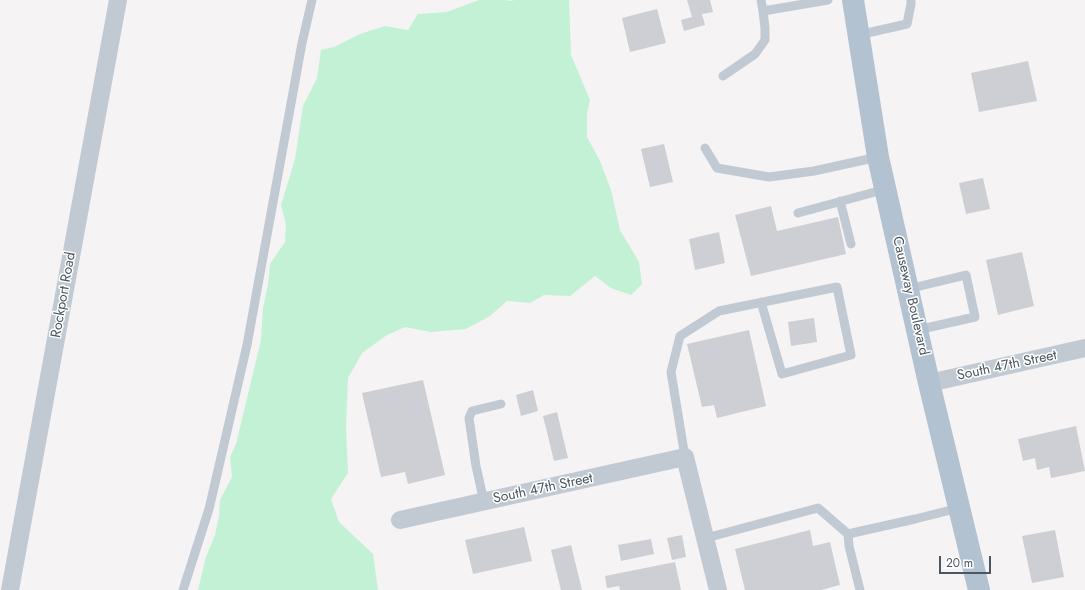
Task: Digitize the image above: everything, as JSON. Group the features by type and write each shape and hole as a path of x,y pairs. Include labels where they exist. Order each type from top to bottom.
{"main road":[{"name":"Causeway Boulevard","path":"853,0 878,157 929,383 979,590"}],"street":[{"name":"Rockport Road","path":"10,590 118,0"},
{"name":"South 47th Street","path":"929,383 1085,348"},
{"name":"South 47th Street","path":"400,520 686,458"},
{"path":"686,458 718,590"}],"lane":[{"path":"183,590 209,510 247,345 302,43 312,0"},
{"path":"723,76 755,54 765,40 761,0"},
{"path":"763,11 828,0"},
{"path":"858,35 906,24 911,0"},
{"path":"704,148 717,168 769,177 814,171 878,157"},
{"path":"798,213 886,189"},
{"path":"840,201 851,244"},
{"path":"908,289 966,275 975,316 917,330"},
{"path":"686,458 671,372 680,336 719,311 761,302 837,287 851,355 782,374 761,302"},
{"path":"484,502 476,466 469,418 472,411 501,404"},
{"path":"706,538 818,508 848,534 849,546 860,590"},
{"path":"848,534 959,508"}],"green space":[{"path":"479,0 569,0 571,55 590,100 587,114 587,137 600,161 611,190 620,230 639,262 642,284 631,295 611,288 595,276 570,296 544,295 530,303 507,301 490,316 466,329 431,332 405,327 387,335 362,353 348,378 346,426 348,473 331,499 339,522 373,554 378,590 198,590 206,557 215,535 219,516 220,500 232,477 230,457 236,444 261,340 263,308 270,264 285,242 286,224 281,205 295,159 303,106 317,78 321,50 334,47 360,34 385,26 408,30 418,14 447,12"}],"building":[{"path":"687,0 710,0 713,12 702,14 705,25 684,31 681,20 692,17"},
{"path":"657,9 666,43 630,52 622,18"},
{"path":"1028,61 1037,101 979,112 971,73"},
{"path":"664,144 673,182 650,187 641,149"},
{"path":"983,178 990,209 966,214 959,183"},
{"path":"771,206 777,231 838,217 846,254 751,276 735,215"},
{"path":"719,232 725,263 695,270 689,239"},
{"path":"1022,252 1034,306 998,315 986,260"},
{"path":"814,318 817,342 791,346 788,322"},
{"path":"749,330 766,406 717,418 714,405 702,407 687,344"},
{"path":"423,380 445,475 408,484 405,472 381,477 362,393"},
{"path":"533,390 538,411 521,416 516,395"},
{"path":"557,412 568,458 554,461 543,416"},
{"path":"1076,426 1085,471 1051,478 1049,467 1037,470 1035,458 1023,461 1018,439"},
{"path":"524,527 532,561 473,574 465,540"},
{"path":"810,530 813,546 830,542 840,585 821,590 745,590 735,549"},
{"path":"1055,530 1064,577 1032,583 1022,536"},
{"path":"682,535 686,557 672,560 667,538"},
{"path":"651,539 654,554 621,561 618,545"},
{"path":"571,545 582,590 561,590 551,550"},
{"path":"675,562 681,590 620,590 619,586 607,588 605,576"}]}
